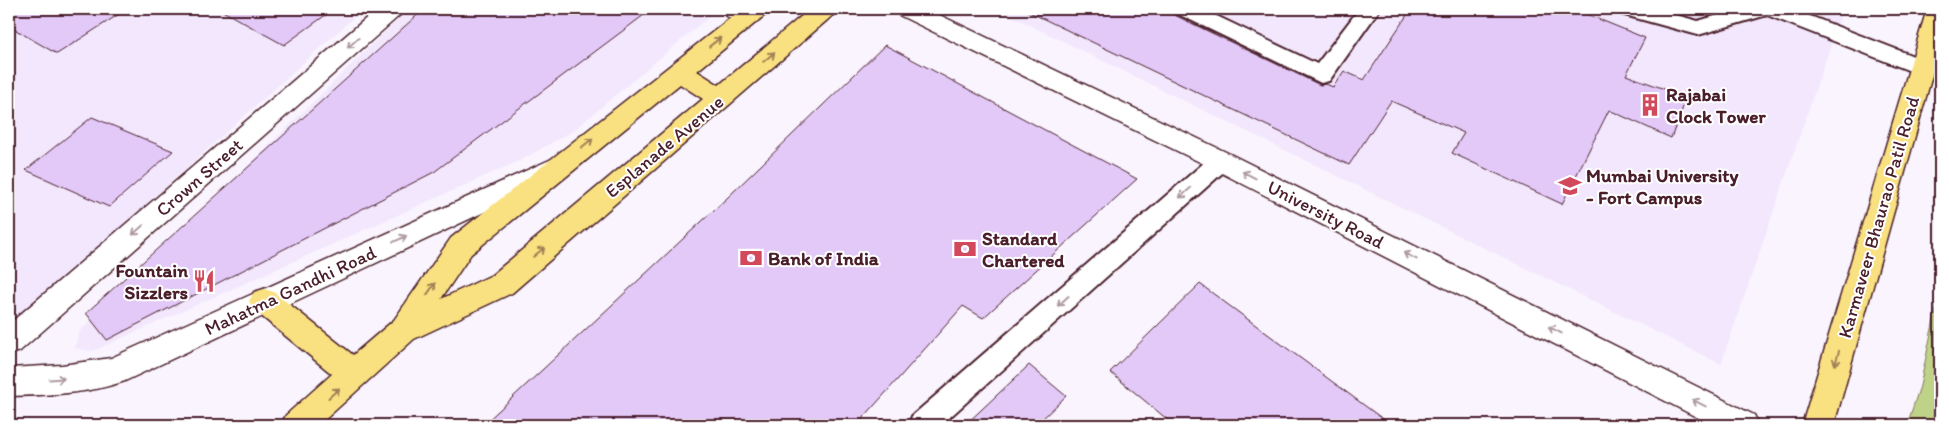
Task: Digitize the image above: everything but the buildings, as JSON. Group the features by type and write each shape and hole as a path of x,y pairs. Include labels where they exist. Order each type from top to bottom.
{"main road":[{"name":"Esplanade Avenue","path":"404,329 502,284 825,9"},
{"name":"Karmaveer Bhaurao Patil Road","path":"1818,425 1938,9"},
{"path":"297,425 404,329 461,246 678,71 745,11"},
{"path":"678,71 721,98"},
{"path":"264,302 354,374"}],"street":[{"name":"University Road","path":"907,9 1221,161 1743,425"},
{"name":"Crown Street","path":"9,342 389,10"},
{"name":"Mahatma Gandhi Road","path":"9,382 62,379 114,371 562,164"}],"lane":[{"path":"1196,11 1320,75 1370,9"},
{"path":"1628,9 1698,28 1762,9"},
{"path":"1772,9 1921,67"},
{"path":"922,425 1221,161"}],"shaded area":[{"path":"9,9 363,9 9,328"},
{"path":"408,9 718,9 574,130 523,159 93,351 74,348 81,330"},
{"name":"Mumbai University - Fort Campus","path":"997,9 1843,9 1721,364"}],"green space":[{"path":"1940,290 1940,425 1907,425 1920,386"}],"place":[{"name":"Rajabai Clock Tower","path":"1650,105"},
{"name":"Mumbai University - Fort Campus","path":"1570,186"},
{"name":"Standard Chartered","path":"965,249"},
{"name":"Bank of India","path":"751,258"},
{"name":"Fountain Sizzlers","path":"204,281"}]}
